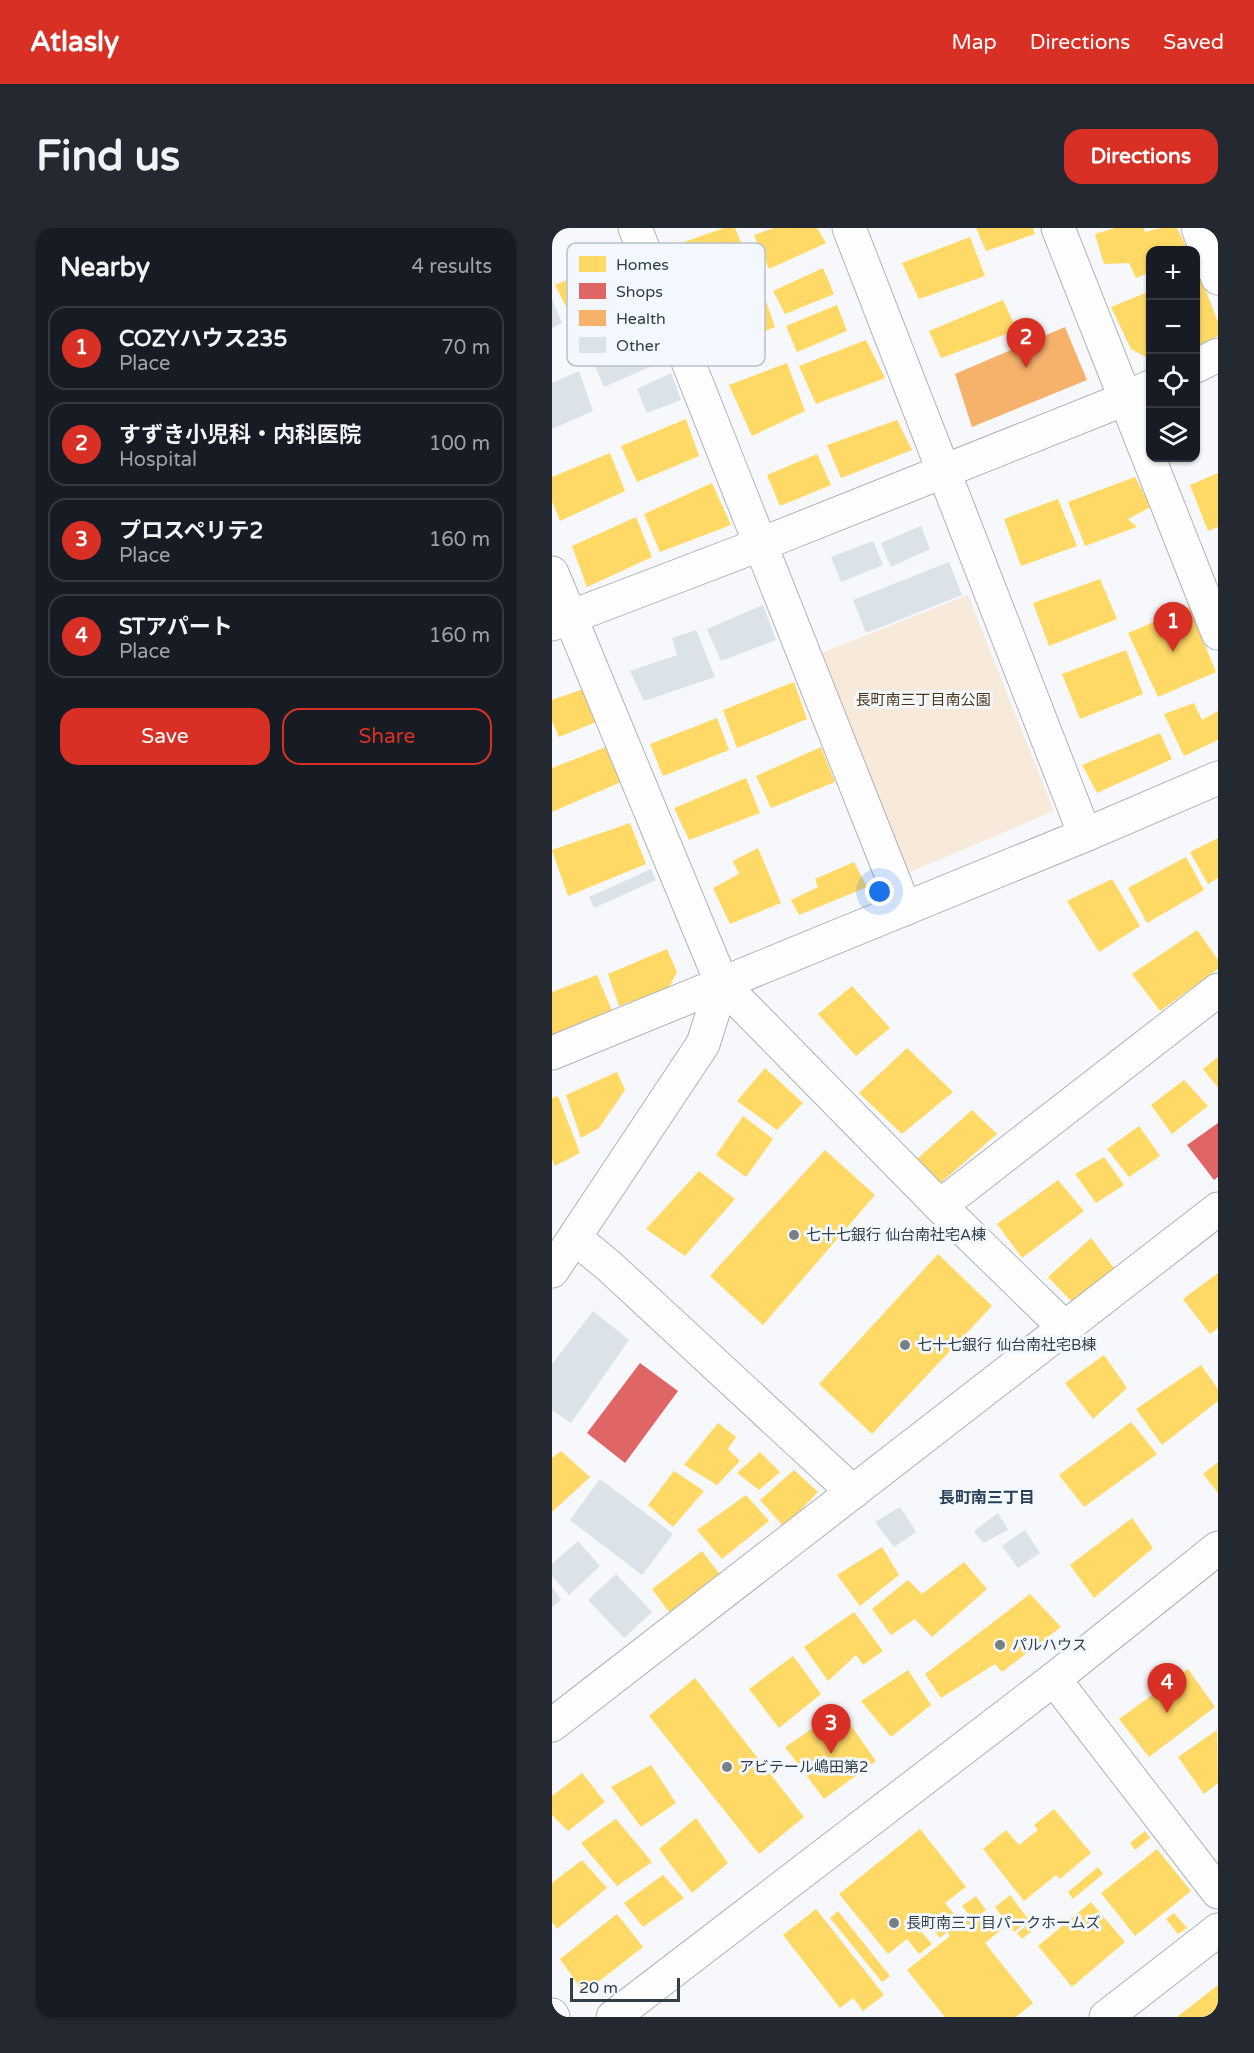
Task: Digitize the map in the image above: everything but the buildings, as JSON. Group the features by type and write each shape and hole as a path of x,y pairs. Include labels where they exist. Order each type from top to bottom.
{"street":[{"path":"635,228 641,243"},
{"path":"849,228 1086,835"},
{"path":"1058,228 1138,393 1218,633"},
{"path":"1198,228 1218,278"},
{"path":"1200,364 1218,355"},
{"path":"689,366 905,909"},
{"path":"560,620 759,544 1138,393"},
{"path":"552,573 560,620 722,984 940,1206 1065,1328"},
{"path":"552,1053 1086,835 1218,778"},
{"path":"552,1271 703,1044 722,984"},
{"path":"940,1206 1218,990"},
{"path":"552,1725 1218,1209"},
{"path":"575,1238 609,1266 853,1492"},
{"path":"613,2017 1054,1679 1218,1548"},
{"path":"1054,1679 1218,1892"},
{"path":"1106,2017 1218,1930"}],"green space":[{"name":"長町南三丁目南公園","path":"968,595 1054,811 908,873 816,655"}],"place":[{"name":"すずき小児科・内科医院","path":"1026,368"},
{"name":"COZYハウス235","path":"1173,652"},
{"name":"七十七銀行 仙台南社宅A棟","path":"794,1235"},
{"name":"七十七銀行 仙台南社宅B棟","path":"905,1345"},
{"name":"パルハウス","path":"1000,1645"},
{"name":"STアパート","path":"1167,1713"},
{"name":"プロスペリテ2","path":"831,1754"},
{"name":"アビテール嶋田第2","path":"727,1767"},
{"name":"長町南三丁目パークホームズ","path":"894,1923"}],"district":[{"name":"長町南三丁目","path":"987,1498"}]}
